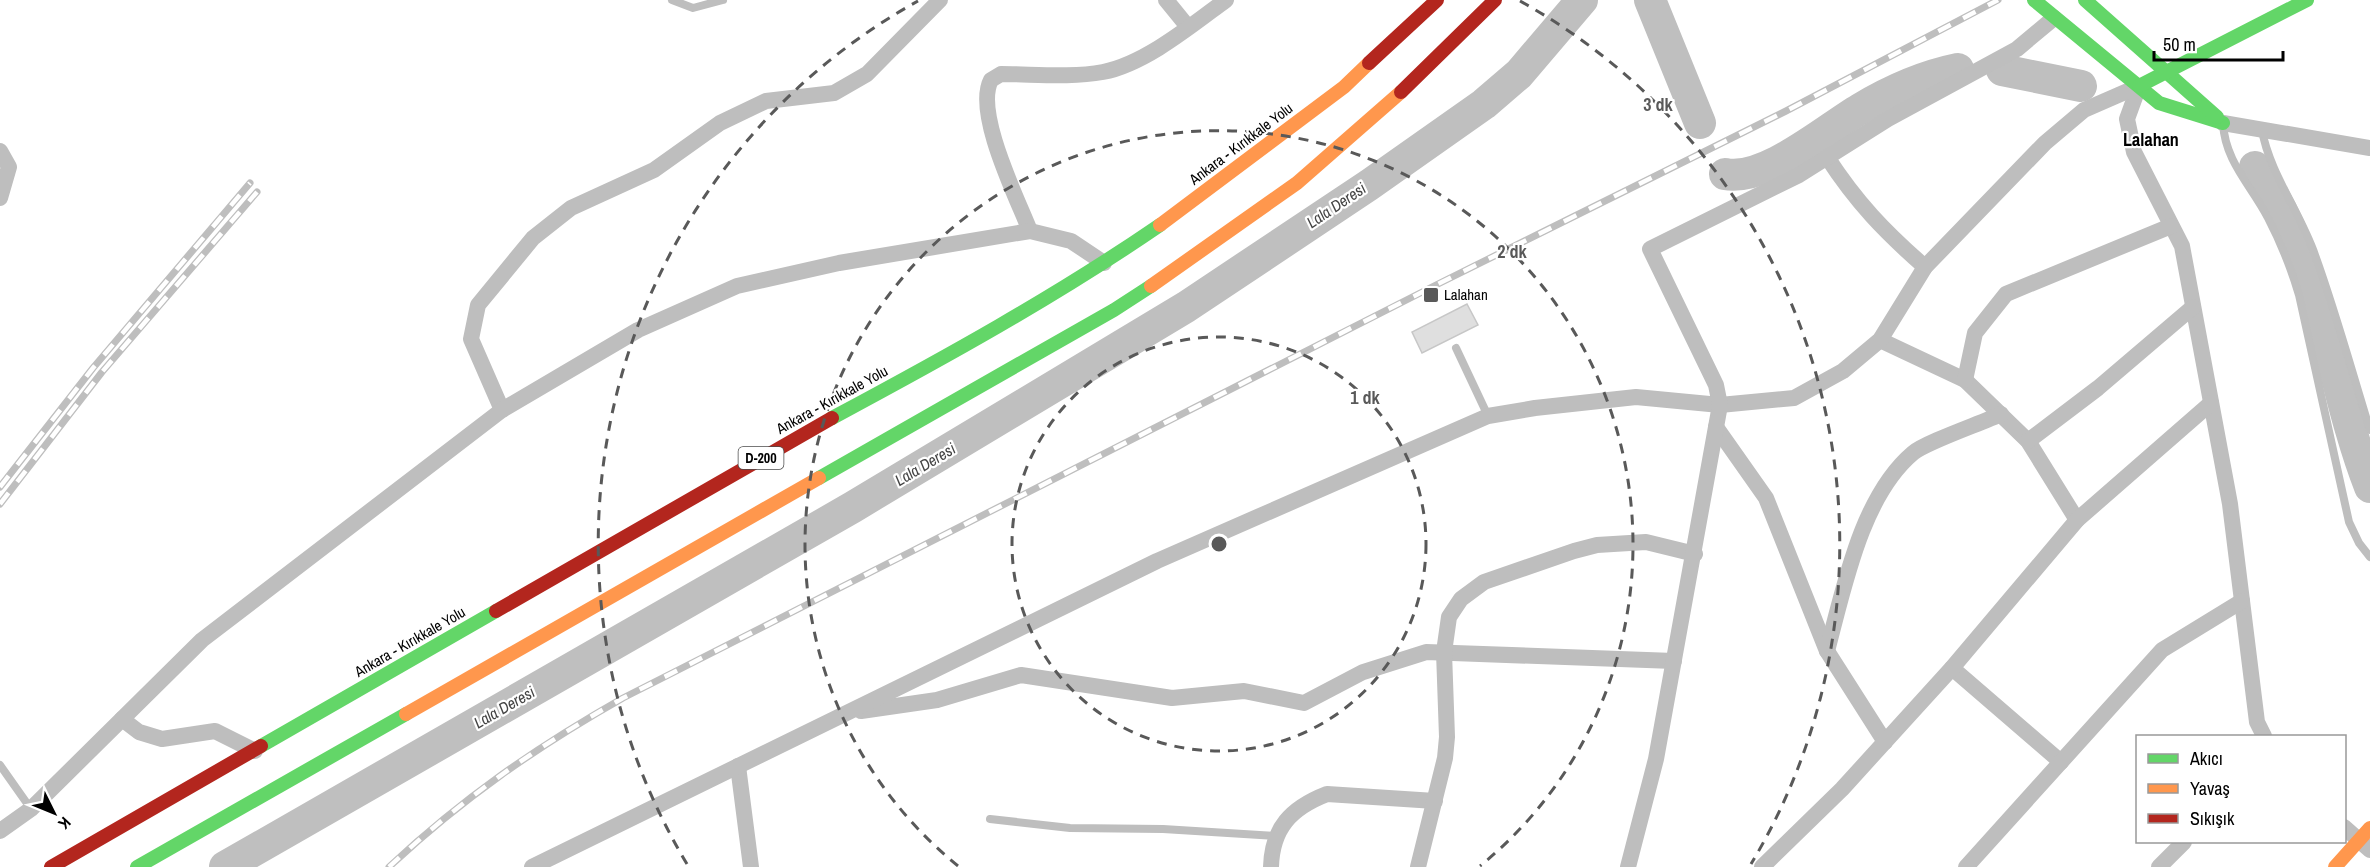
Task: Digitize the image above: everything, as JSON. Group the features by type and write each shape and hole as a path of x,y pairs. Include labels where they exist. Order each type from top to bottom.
{"main road":[{"name":"Ankara - Kırıkkale Yolu","path":"51,867 824,422 974,342 1104,263 1183,208 1344,87 1437,0"},
{"path":"137,867 1114,310 1203,251 1296,183 1372,119 1495,0"},
{"path":"2034,0 2159,103 2223,123"},
{"path":"2085,0 2114,29 2169,73 2223,123"},
{"path":"2139,86 2169,73 2307,0"},
{"path":"2335,867 2366,839"}],"street":[{"path":"502,410 471,339 478,304 533,238 571,208 654,170 720,123 766,101 834,93 867,74 940,0"},
{"path":"1166,0 1188,27"},
{"path":"1030,231 992,137 988,93 991,80 1001,74 1086,74 1114,70 1143,56 1226,0"},
{"path":"1628,867 1656,759 1695,554 1720,405 1716,385 1650,249 1770,191 1888,119 2017,49 2054,18"},
{"path":"2139,86 2127,119 2134,152 2182,246 2230,504 2257,722 2264,735"},
{"path":"532,867 1157,561 1488,416 1535,408 1636,398 1720,405 1794,398 1844,371 1880,340 1925,267 2045,143 2084,110 2139,86"},
{"path":"2223,123 2370,148"},
{"path":"0,152 9,166 0,198"},
{"path":"1827,157 1878,226 1925,267"},
{"path":"1965,380 1975,333 2006,294 2171,226"},
{"path":"0,831 31,809 202,640 502,410 638,330 737,285 839,263 1030,231 1071,241 1104,263"},
{"path":"2028,441 2098,388 2193,307"},
{"path":"1880,340 1965,380 2028,441 2077,520"},
{"path":"1762,867 1842,789 1885,742 1952,668 2077,520 2211,403"},
{"path":"1827,651 1850,565 1875,499 1914,452 2001,414"},
{"path":"1716,427 1766,498 1827,651 1885,742"},
{"path":"1418,867 1435,801 1447,737 1444,652 1449,617 1454,608 1471,590 1484,582 1598,545 1646,542 1695,554"},
{"path":"1966,867 2162,650 2242,601"},
{"path":"846,713 937,700 1021,675 1172,698 1244,691 1304,703 1363,672 1426,651 1674,661"},
{"path":"1952,668 2061,762"},
{"path":"122,718 139,732 162,739 215,731 255,751"},
{"path":"738,766 751,867"},
{"path":"1271,867 1272,848 1283,824 1302,806 1327,794 1435,801"},
{"path":"2346,828 2366,839"},
{"path":"2159,867 2183,843"}],"lane":[{"path":"672,0 693,8 723,0"},
{"path":"2223,123 2229,154 2267,215 2290,266 2299,295 2349,522 2359,543 2370,557"},
{"path":"2262,130 2267,154 2302,221 2315,255 2370,430"},
{"path":"1456,348 1488,416"},
{"path":"0,765 31,809"},
{"path":"990,819 1070,828 1163,828 1276,836"}],"building":[{"path":"1467,304 1478,325 1422,353 1412,332"}],"waterway":[{"name":"Lala Deresi","path":"225,867 853,507 1186,307 1369,185 1484,104 1519,74 1582,0"},
{"path":"1650,0 1700,123"},
{"path":"1725,174 1741,174 1776,162 1883,96 1920,80 1958,69"},
{"path":"2002,70 2081,86"},
{"path":"2255,167 2278,203 2296,242 2323,323 2344,406 2370,487"}],"railway":[{"path":"389,867 444,819 501,775 623,698 1432,287 1786,111 1998,0"},
{"path":"0,487 93,368 250,183"},
{"path":"0,504 102,372 257,192"}],"traffic: fast":[{"path":"2034,0 2159,103 2223,123"},
{"path":"2085,0 2217,117"},
{"path":"2139,86 2307,0"},
{"path":"832,418 1040,302 1160,225"},
{"path":"819,478 1114,310 1151,286"},
{"path":"261,746 496,611"},
{"path":"137,867 406,714"}],"traffic: slow":[{"path":"1160,225 1344,87 1369,63"},
{"path":"1151,286 1297,183 1401,92"},
{"path":"406,714 819,478"},
{"path":"2335,867 2370,828"}],"traffic: jam":[{"path":"1369,63 1437,0"},
{"path":"1401,92 1495,0"},
{"path":"496,611 832,418"},
{"path":"51,867 261,746"}],"place":[{"name":"Lalahan","path":"1431,295"}],"district":[{"name":"Lalahan","path":"2151,140"}]}
